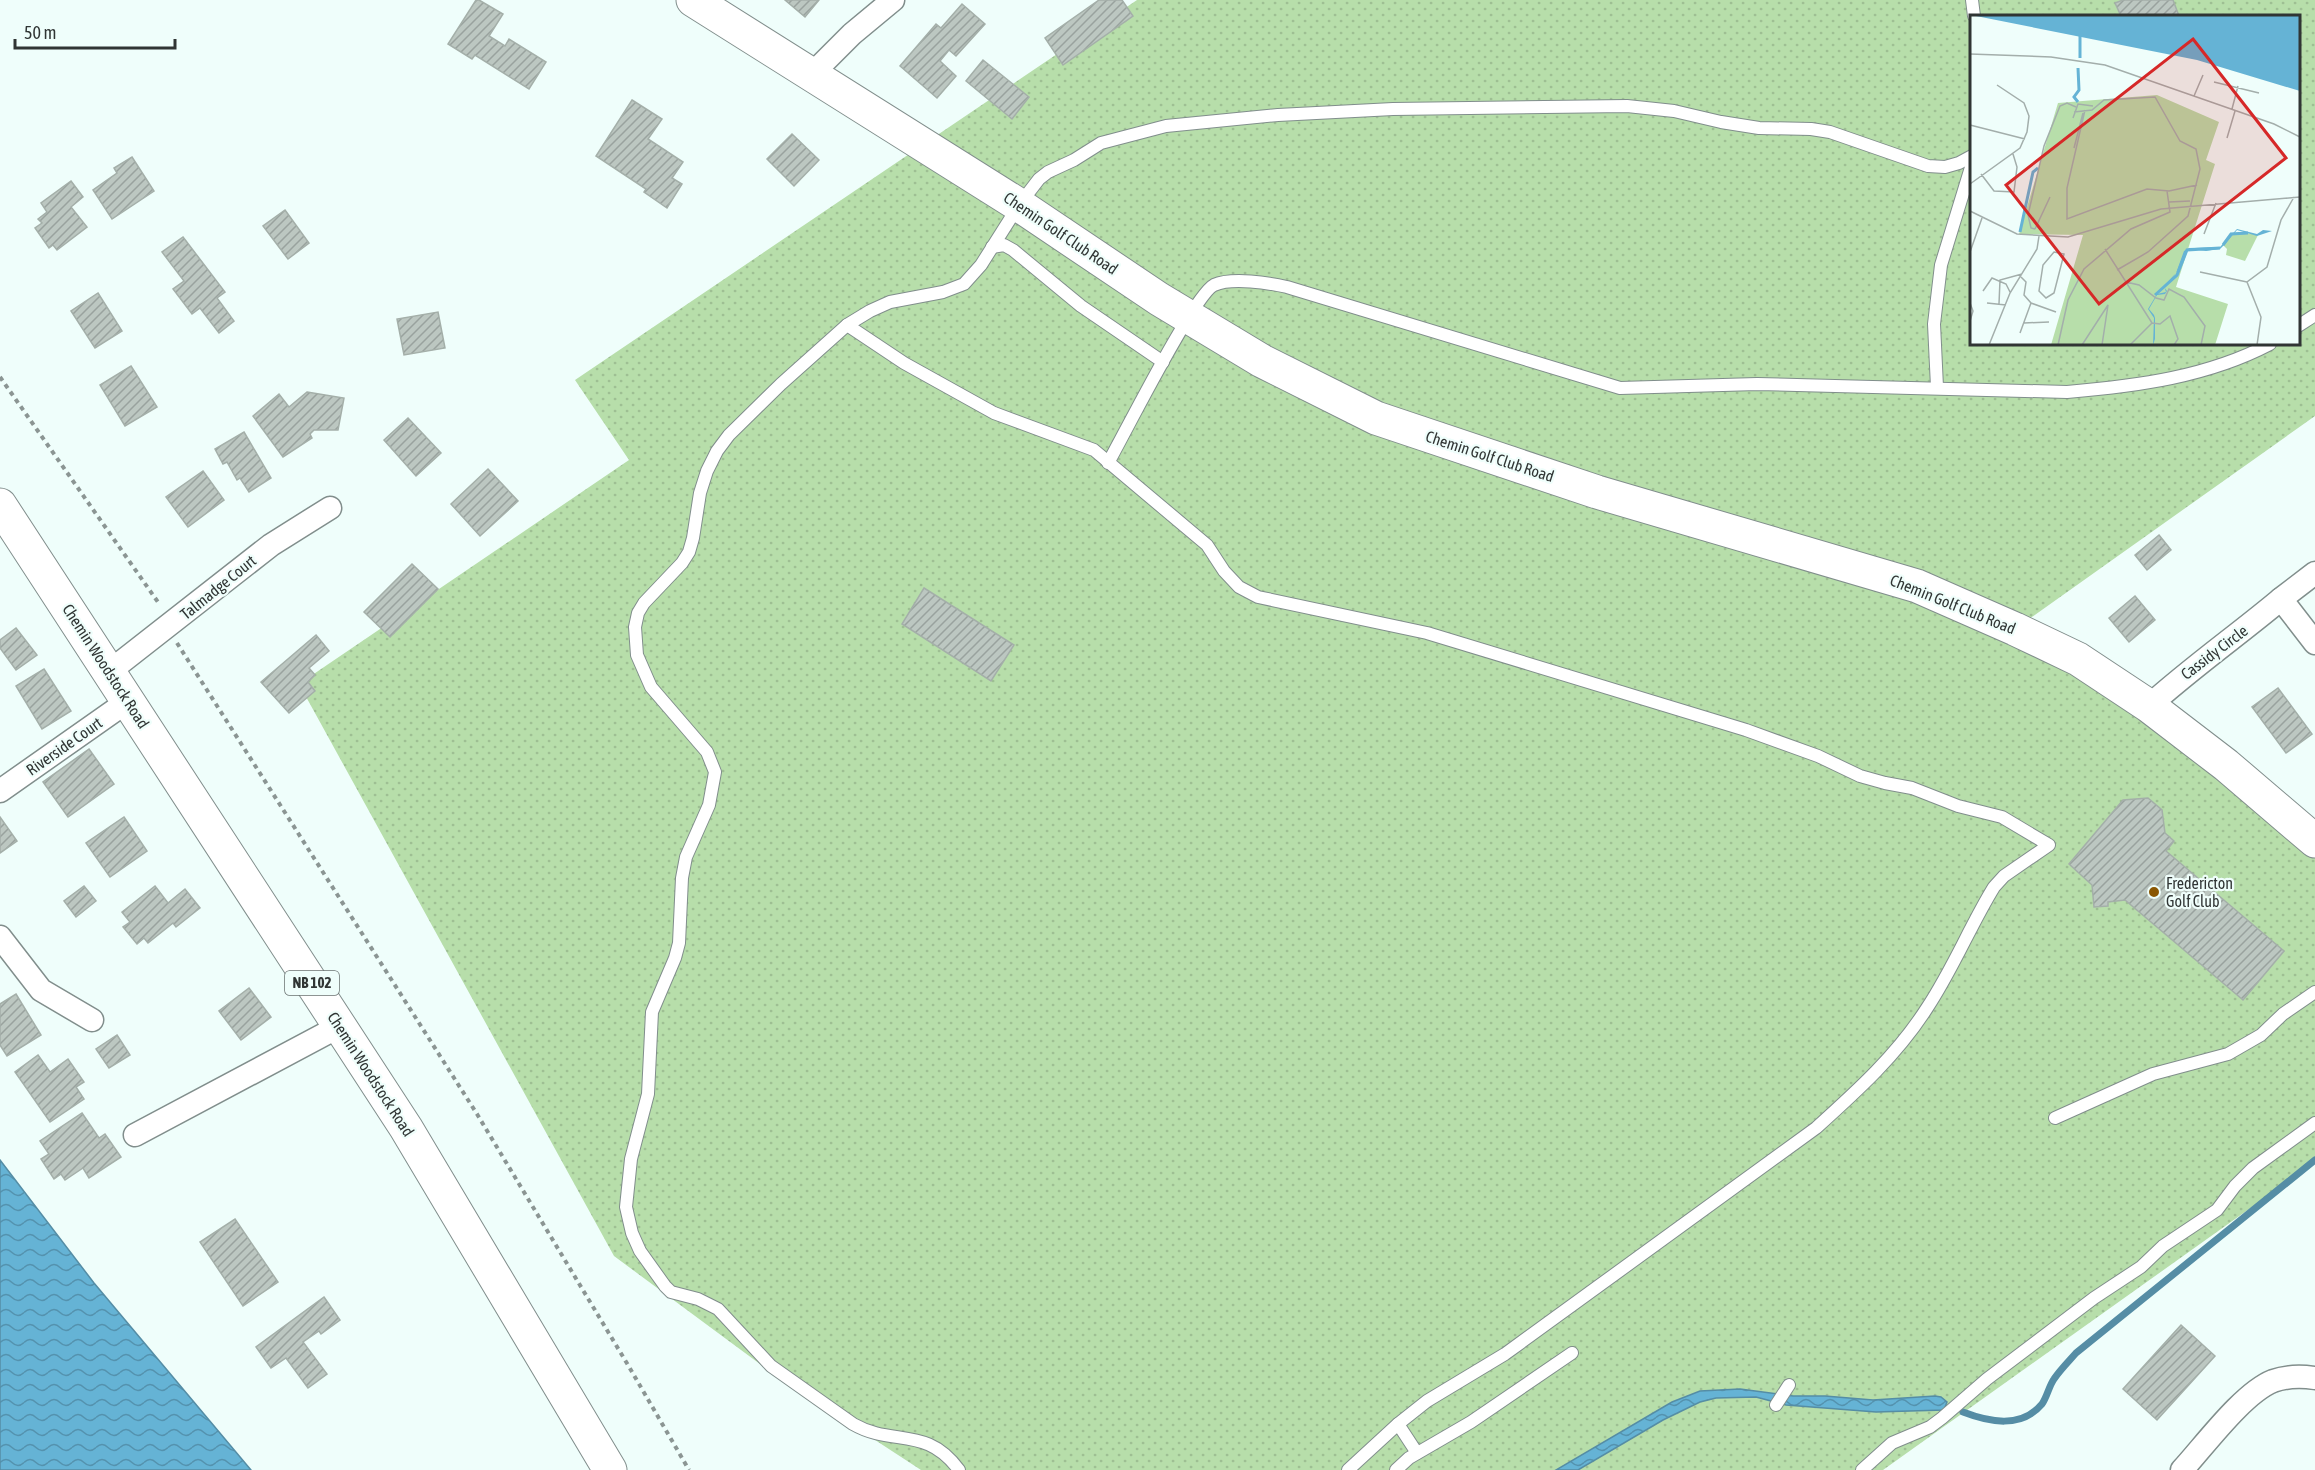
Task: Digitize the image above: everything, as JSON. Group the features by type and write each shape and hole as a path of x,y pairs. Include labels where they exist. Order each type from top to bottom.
{"street":[{"name":"Chemin Golf Club Road","path":"693,0 1262,361 1376,418 1597,492 1917,586 2078,659 2148,706 2226,765 2315,841"},
{"path":"811,75 852,34 893,0"},
{"name":"Chemin Woodstock Road","path":"0,505 406,1128 610,1470"},
{"name":"Talmadge Court","path":"110,671 271,545 330,508"},
{"name":"Cassidy Circle","path":"2148,706 2181,677 2315,573"},
{"path":"2281,598 2315,643"},
{"name":"Riverside Court","path":"0,791 128,701"},
{"path":"0,937 40,990 92,1020"},
{"path":"135,1135 340,1026"},
{"path":"2182,1470 2249,1396 2273,1381 2300,1376 2315,1378"}],"lane":[{"path":"1964,0 1973,9"},
{"path":"959,1470 946,1456 920,1440 867,1432 853,1424 771,1366 718,1309 699,1299 671,1292 640,1251 632,1233 626,1207 631,1159 648,1094 652,1012 679,943 682,878 686,857 709,805 716,772 707,752 651,687 637,655 635,627 638,613 644,603 682,564 689,552 700,493 717,451 729,435 781,384 847,325 891,302 955,288 972,276 1019,205 1039,179 1048,172 1074,160 1101,143 1166,126 1278,115 1393,109 1627,106 1674,111 1749,126 1830,132 1928,166 1945,167 1970,157"},
{"path":"1937,387 1934,324 1941,265 1970,167"},
{"path":"992,247 1004,244 1013,250 1082,306 1162,362"},
{"path":"1108,463 1162,362 1206,291 1212,286 1240,282 1268,283 1620,388 1757,384 2067,392 2103,389 2185,376 2220,366 2268,345"},
{"path":"2300,325 2315,315"},
{"path":"847,325 947,389 994,413 1094,450 1207,545 1224,571 1239,587 1258,597 1427,633 1746,730 1818,756 1860,776 1912,788 1958,806 2002,817 2049,845 2004,876 1994,887 1928,1007 1889,1059 1840,1107 1806,1135 1505,1354 1427,1401 1348,1470"},
{"path":"2055,1118 2153,1074 2228,1054 2261,1035 2283,1014 2315,992"},
{"path":"1862,1470 1892,1443 1930,1427 1987,1379 2094,1298 2141,1267 2163,1246 2217,1210 2235,1186 2253,1168 2315,1124"},
{"path":"1396,1470 1417,1453 1471,1422 1572,1353"},
{"path":"1776,1405 1789,1385"},
{"path":"1398,1424 1417,1453"}],"path":[{"path":"0,377 173,623 178,646 477,1114 689,1470"}],"green space":[{"name":"Fredericton Golf Club","path":"1137,0 2315,0 2315,416 2015,629 2315,841 2315,1162 1883,1470 921,1470 768,1370 614,1256 299,684 629,460 575,380"}],"water":[{"path":"0,1160 94,1283 251,1470 0,1470"},
{"path":"1740,1389 1793,1396 1873,1400 1935,1396 1947,1402 1944,1410 1876,1412 1786,1405 1756,1397 1716,1398 1700,1402 1663,1420 1578,1470 1556,1470 1672,1402 1700,1391"}],"building":[{"path":"476,0 503,14 489,36 505,46 509,39 546,62 529,89 475,55 472,59 448,44"},
{"path":"785,0 819,0 805,17"},
{"path":"1099,0 1122,0 1133,16 1063,65 1045,38"},
{"path":"2123,0 2173,0 2179,15 2121,15 2115,3"},
{"path":"962,4 985,24 956,56 949,50 940,61 956,76 937,98 900,66 936,24 941,28"},
{"path":"983,60 1029,97 1012,119 966,81"},
{"path":"632,100 662,119 648,139 683,162 672,178 682,184 667,208 644,192 646,189 596,156"},
{"path":"792,134 819,160 794,186 767,159"},
{"path":"132,157 154,191 112,219 93,190 117,173 114,168"},
{"path":"71,181 83,197 71,207 87,227 57,250 53,245 49,248 35,228 42,223 38,219 47,212 41,203"},
{"path":"285,210 309,243 288,259 263,226"},
{"path":"183,237 225,292 217,298 234,321 219,333 200,308 192,314 173,289 184,281 162,252"},
{"path":"98,293 122,331 95,348 71,311"},
{"path":"438,312 445,348 404,355 397,319"},
{"path":"131,366 157,407 125,426 100,385"},
{"path":"307,392 344,398 338,430 314,430 310,434 312,438 283,457 253,416 279,394 289,407"},
{"path":"408,418 441,453 416,476 384,440"},
{"path":"244,432 271,478 249,492 240,478 237,480 227,462 223,464 215,449"},
{"path":"488,469 518,501 480,536 451,504"},
{"path":"203,471 224,500 188,527 166,497"},
{"path":"2159,535 2171,550 2147,570 2135,555"},
{"path":"412,564 438,589 390,637 364,612"},
{"path":"924,588 1014,645 991,681 902,624"},
{"path":"2135,596 2155,620 2129,642 2109,618"},
{"path":"16,628 37,655 16,670 0,648 0,640"},
{"path":"316,635 329,651 309,668 315,675 308,682 315,691 289,713 261,682"},
{"path":"44,669 71,711 42,729 16,686"},
{"path":"2278,688 2312,734 2286,753 2252,707"},
{"path":"89,749 114,784 68,817 43,782"},
{"name":"Fredericton Golf Club","path":"2148,798 2162,810 2165,833 2174,841 2166,851 2284,951 2243,1000 2125,900 2108,902 2108,906 2094,907 2092,885 2069,864 2123,800"},
{"path":"0,817 17,841 0,853"},
{"path":"124,817 147,851 110,877 86,843"},
{"path":"84,886 96,901 76,917 64,901"},
{"path":"155,886 168,903 185,889 200,908 176,927 173,923 148,943 144,938 137,944 123,927 130,922 122,912"},
{"path":"249,988 271,1017 241,1040 219,1011"},
{"path":"16,994 41,1035 7,1056 0,1045 0,1004"},
{"path":"117,1035 130,1055 109,1068 96,1049"},
{"path":"38,1055 50,1072 68,1059 84,1082 76,1087 84,1099 50,1122 15,1072"},
{"path":"82,1113 99,1138 105,1134 121,1157 89,1178 83,1168 65,1180 61,1174 54,1179 41,1159 49,1154 40,1141"},
{"path":"235,1219 278,1282 243,1306 200,1242"},
{"path":"324,1297 340,1320 321,1334 319,1331 303,1342 327,1374 308,1388 286,1358 271,1368 256,1347"},
{"path":"2181,1325 2215,1356 2157,1420 2123,1389"}],"waterway":[{"path":"1963,1412 2004,1421 2015,1420 2034,1412 2042,1404 2056,1376 2076,1353 2315,1160"}],"place":[{"name":"Fredericton Golf Club","path":"2154,892"}]}
